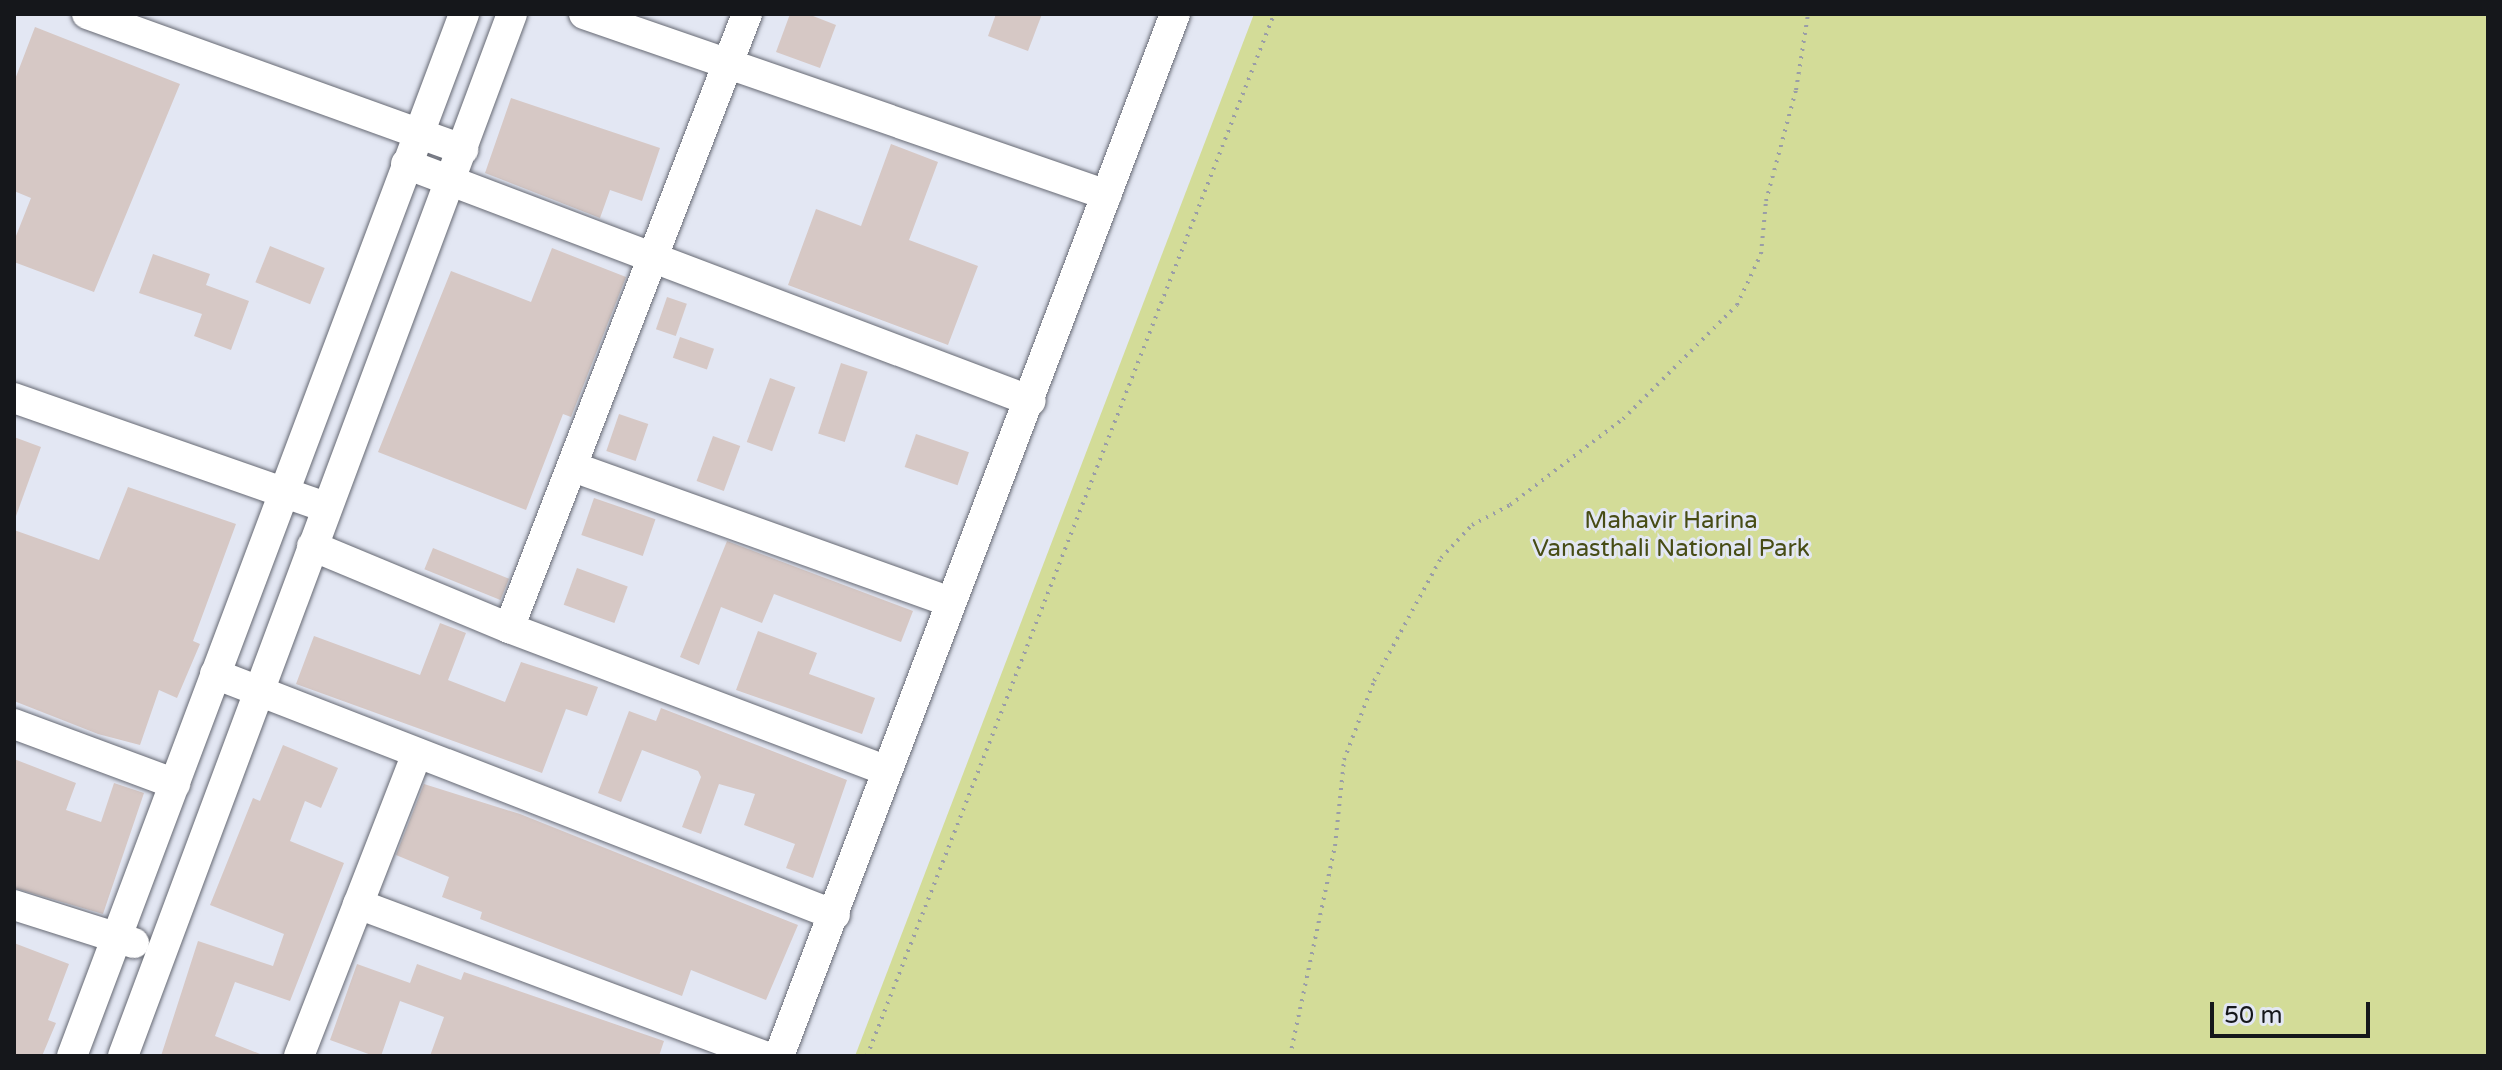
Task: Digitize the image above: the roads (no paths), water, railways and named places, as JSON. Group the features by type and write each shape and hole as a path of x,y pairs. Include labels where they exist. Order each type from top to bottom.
{"street":[{"path":"72,1056 281,493 464,14"},
{"path":"123,1056 160,950 512,14"},
{"path":"584,14 1107,195"},
{"path":"509,628 747,14"},
{"path":"779,1056 835,915 951,602 1031,401 1175,14"},
{"path":"100,16 463,149"},
{"path":"406,164 1031,401"},
{"path":"14,398 326,507"},
{"path":"573,467 951,602"},
{"path":"312,546 509,628 887,771"},
{"path":"215,674 258,694 835,915"},
{"path":"14,724 175,784"},
{"path":"303,1055 417,753"},
{"path":"358,904 764,1056"},
{"path":"14,905 160,950"}],"park label":[{"name":"Mahavir Harina Vanasthali National Park","path":"1671,535"}]}
